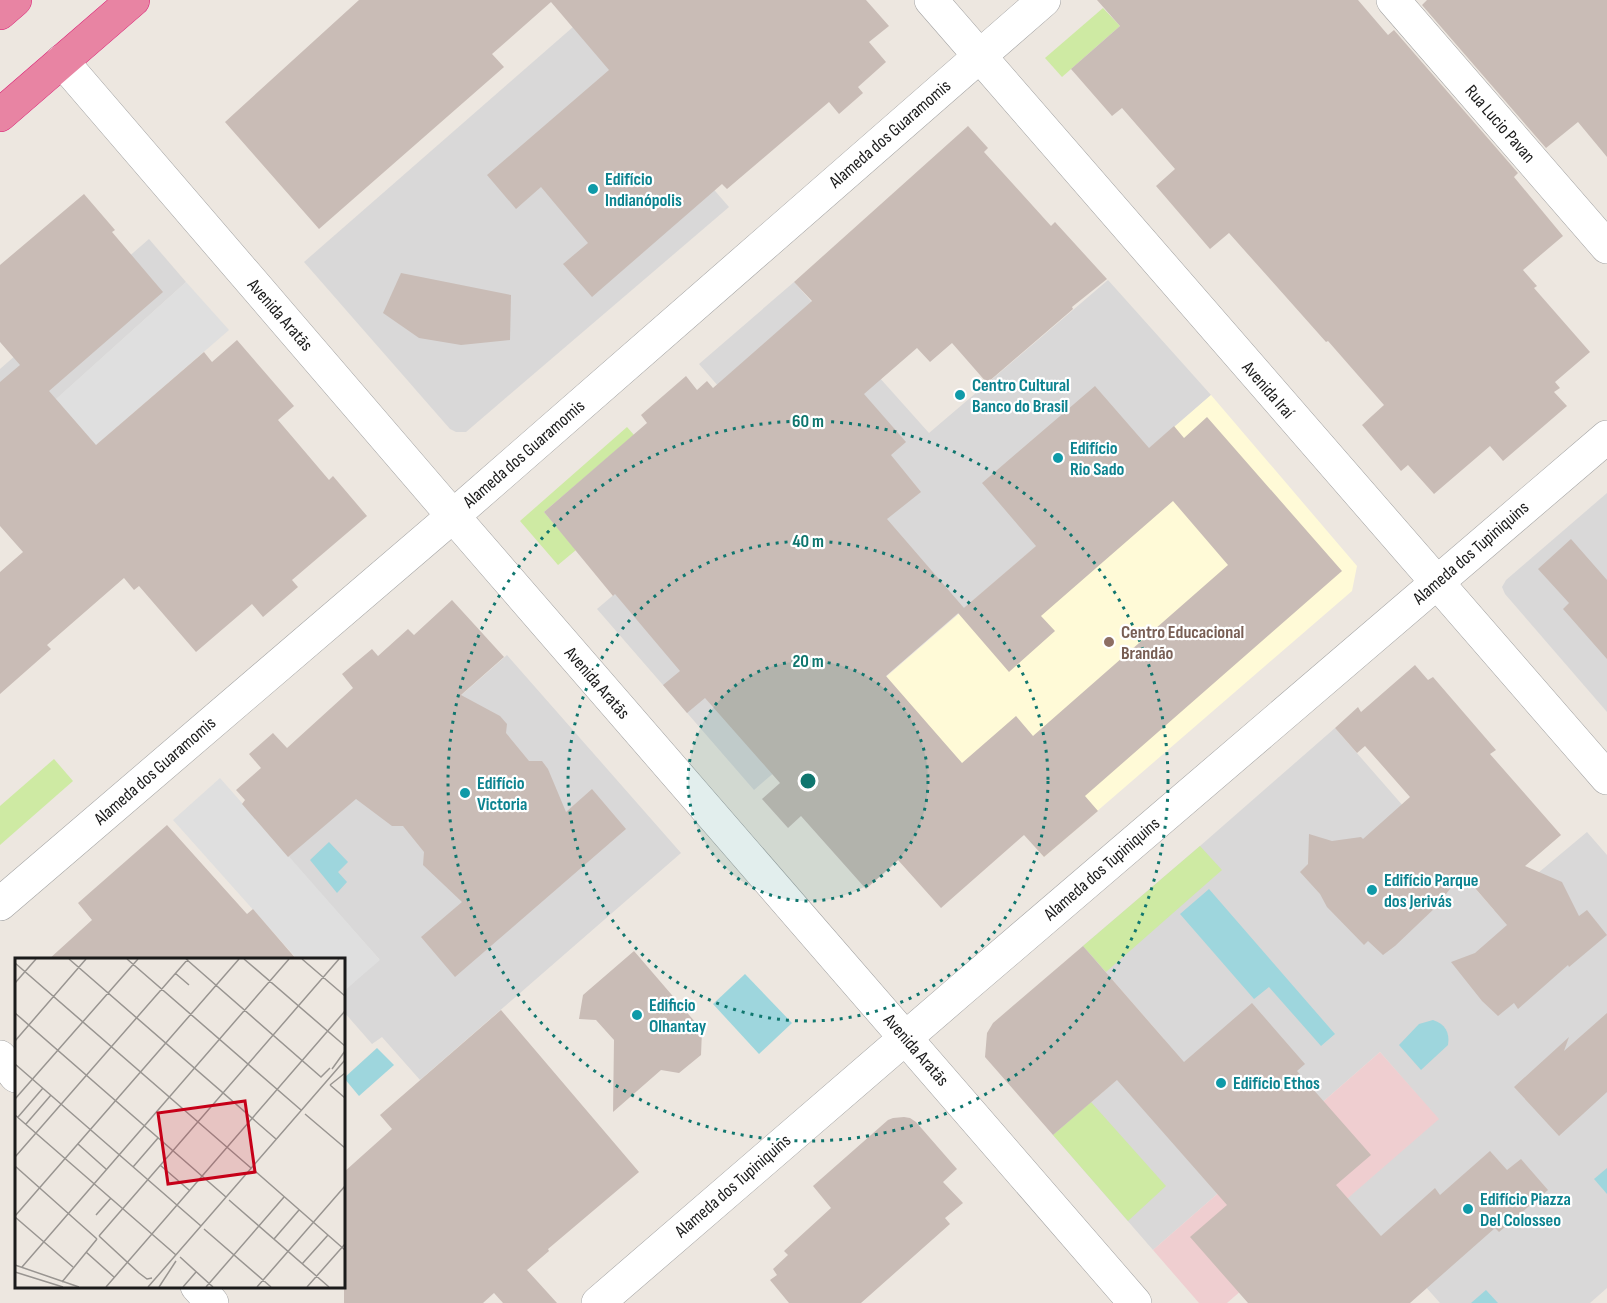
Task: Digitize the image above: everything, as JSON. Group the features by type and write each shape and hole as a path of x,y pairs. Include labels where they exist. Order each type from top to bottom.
{"highway":[{"path":"0,115 132,0"}],"street":[{"name":"Avenida Iraí","path":"930,0 1607,778"},
{"name":"Alameda dos Guaramomis","path":"0,904 453,516 1044,0"},
{"name":"Rua Lucio Pavan","path":"1394,0 1607,247"},
{"name":"Avenida Aratãs","path":"62,60 453,516 1135,1303"},
{"name":"Alameda dos Tupiniquins","path":"598,1303 1607,437"},
{"path":"0,1057 15,1075"},
{"path":"198,1288 212,1303"}],"shaded area":[{"path":"573,27 729,207 466,432 456,432 450,429 304,262"},
{"path":"149,239 186,282 0,450 0,369"},
{"path":"1108,280 1211,395 754,790 597,609 778,455 699,364 794,282 929,433"},
{"path":"186,282 229,330 47,488 8,442"},
{"name":"Centro Educacional Brandão","path":"1211,395 1357,566 1352,591 1044,857 886,677"},
{"path":"1607,493 1607,712 1505,594 1502,587 1506,580"},
{"path":"507,655 681,853 420,1080 382,1037 372,1044 345,1013 345,990 379,959 288,857 434,719"},
{"path":"1335,728 1494,910 1587,832 1607,855 1607,1288 1590,1303 1440,1303 1347,1198 1438,1119 1380,1052 1153,1250 1053,1135 1164,1039 1083,946"},
{"path":"220,778 380,960 345,990 345,958 296,958 173,820"},
{"path":"1380,1052 1439,1119 1227,1303 1199,1303 1153,1250"}],"green space":[{"path":"1103,8 1120,26 1062,77 1045,58"},
{"path":"627,427 634,435 544,512 576,550 558,565 520,521"},
{"path":"54,759 73,781 0,845 0,806"},
{"path":"1200,846 1222,870 1106,972 1083,946"},
{"path":"1091,1102 1166,1186 1128,1221 1053,1135"}],"water":[{"path":"329,842 348,862 338,872 347,882 337,893 310,860"},
{"path":"1209,889 1335,1034 1321,1046 1269,987 1254,999 1180,914"},
{"path":"745,974 792,1023 759,1054 713,1004"},
{"path":"1433,1020 1446,1029 1448,1045 1421,1070 1399,1045 1419,1024"},
{"path":"377,1048 394,1065 359,1096 345,1077"},
{"path":"1607,1168 1607,1194 1594,1179"},
{"path":"1486,1290 1498,1303 1471,1303"}],"building":[{"path":"359,0 866,0 889,26 869,42 886,62 858,87 863,93 839,114 829,102 727,189 722,184 592,297 563,264 588,243 541,187 516,209 487,175 609,70 551,2 492,54 504,67 319,229 225,122"},
{"path":"1097,0 1358,0 1388,35 1394,30 1518,173 1514,177 1563,236 1523,270 1537,286 1534,288 1590,352 1555,382 1560,388 1554,392 1567,406 1503,461 1490,446 1434,494 1408,465 1401,471 1362,425 1384,405 1229,233 1210,249 1156,186 1175,169 1122,108 1112,116 1071,69 1120,26"},
{"path":"1427,0 1607,0 1607,157 1578,122 1546,148 1422,5"},
{"path":"968,126 988,148 984,152 1051,226 1055,222 1107,279 987,383 952,343 930,362 917,348 864,394 906,442 891,455 921,492 887,519 964,608 1036,546 982,483 1095,386 1149,448 1174,426 1184,438 1207,417 1342,571 1085,796 1098,811 1044,857 1024,835 941,908 898,860 866,889 801,816 788,828 762,799 780,783 705,698 687,713 663,685 680,671 615,594 613,596 544,512 647,423 641,415 686,376 697,390 707,381 713,388 812,301 794,282","holes":["1173,501 1228,565 1033,736 1016,716 962,763 886,676 958,613 1009,672 1055,631 1041,616"]},
{"path":"84,194 115,230 112,232 163,292 49,391 96,445 204,352 212,362 237,340 294,406 278,420 329,480 333,476 367,516 292,580 298,587 263,617 252,604 196,652 139,586 134,590 124,578 47,645 51,649 0,694 0,572 23,552 0,526 0,382 20,365 0,342 0,265"},
{"path":"401,273 511,295 510,340 461,345 419,338 383,313"},
{"path":"1571,539 1607,580 1607,659 1563,609 1569,603 1538,569"},
{"path":"452,600 504,657 461,695 500,716 507,724 506,733 529,761 542,761 548,769 566,812 592,789 626,829 455,977 421,937 462,902 423,865 424,852 403,826 392,826 356,799 288,857 242,804 245,800 236,790 261,768 249,754 273,733 287,748 353,688 342,674 372,649 378,656 408,629 414,635"},
{"path":"1415,665 1428,680 1433,677 1496,750 1490,754 1561,835 1525,866 1562,882 1579,916 1587,910 1607,935 1569,967 1568,965 1518,1009 1514,1003 1498,1016 1482,1001 1451,962 1475,953 1507,925 1462,873 1437,906 1383,955 1368,941 1364,945 1327,907 1320,894 1300,872 1308,864 1309,834 1332,841 1361,837 1363,839 1410,797 1365,746 1357,753 1335,728 1358,707 1361,712"},
{"path":"167,825 247,914 253,909 295,958 50,958 92,920 78,903"},
{"path":"1083,946 1184,1062 1252,1003 1305,1064 1297,1071 1371,1155 1336,1185 1381,1236 1435,1188 1440,1195 1490,1151 1507,1170 1521,1159 1548,1190 1499,1232 1495,1228 1410,1303 1248,1303 1190,1237 1227,1205 1117,1080 1053,1135 985,1057 987,1033 993,1023"},
{"name":"Edificio Olhantay","path":"634,951 702,1030 701,1055 679,1073 661,1070 613,1112 614,1040 596,1020 579,1019 583,995"},
{"path":"501,1010 639,1172 548,1249 549,1251 527,1270 557,1303 503,1303 494,1293 483,1303 344,1303 345,1171 392,1129 380,1115"},
{"path":"1607,1013 1607,1092 1559,1136 1514,1087 1569,1037 1564,1051"},
{"path":"904,1117 916,1122 957,1169 943,1182 963,1203 945,1218 950,1224 861,1303 789,1303 770,1280 777,1275 773,1269 788,1255 784,1251 831,1208 813,1186 888,1120"}],"place":[{"name":"Edifício Indianópolis","path":"593,189"},
{"name":"Centro Cultural Banco do Brasil","path":"960,395"},
{"name":"Edifício Rio Sado","path":"1058,458"},
{"name":"Centro Educacional Brandão","path":"1109,642"},
{"name":"Edifício Victoria","path":"465,793"},
{"name":"Edifício Parque dos Jerivás","path":"1372,890"},
{"name":"Edificio Olhantay","path":"637,1015"},
{"name":"Edifício Ethos","path":"1221,1083"},
{"name":"Edifício Piazza Del Colosseo","path":"1468,1209"}]}
